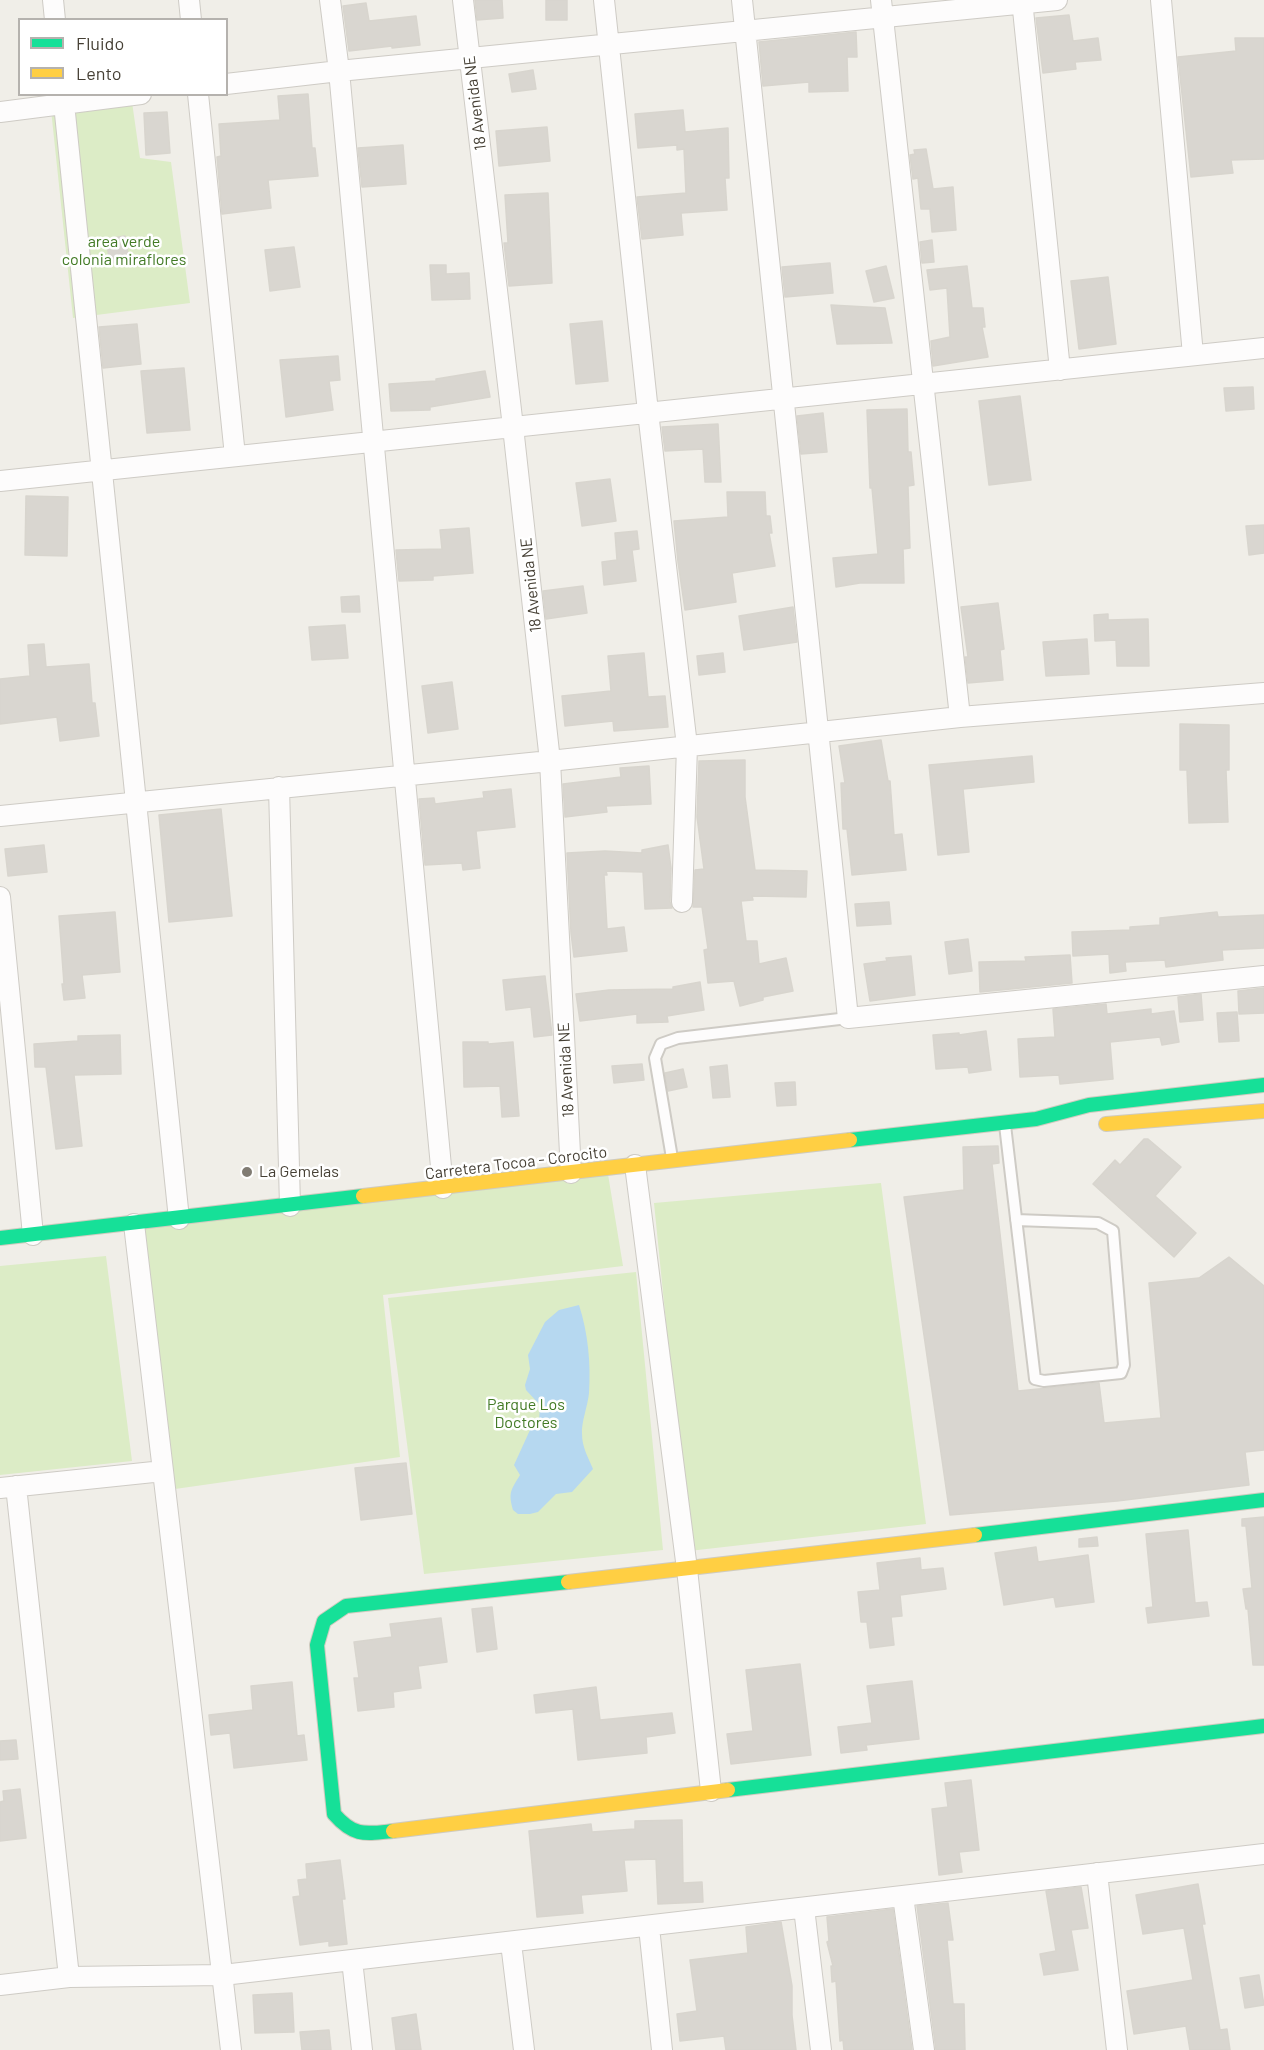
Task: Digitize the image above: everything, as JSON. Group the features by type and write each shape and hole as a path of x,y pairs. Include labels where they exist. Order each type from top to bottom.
{"street":[{"path":"53,0 55,18"},
{"path":"189,0 191,18"},
{"path":"330,0 339,71 443,1188"},
{"name":"18 Avenida NE","path":"463,0 550,761 571,1173"},
{"path":"604,0 648,412 687,746 682,902"},
{"path":"742,0 848,1018 1264,976"},
{"path":"228,84 745,31 882,9 1057,0"},
{"path":"1161,0 1192,355"},
{"path":"1022,1 1060,370"},
{"path":"882,9 960,717"},
{"path":"0,112 64,100 115,96"},
{"path":"198,96 235,456"},
{"path":"64,100 179,1219"},
{"path":"0,481 1264,348"},
{"path":"0,816 819,734 960,717 1264,693"},
{"path":"279,787 290,1206"},
{"path":"0,897 33,1235"},
{"name":"Carretera Tocoa - Corocito","path":"0,1238 1005,1123 1036,1119 1089,1105 1264,1085"},
{"name":"Carretera Tocoa - Corocito","path":"1036,1119 1085,1124 1264,1110"},
{"path":"635,1165 687,1569 711,1791"},
{"path":"134,1224 231,2050"},
{"path":"69,1977 8,1487 163,1471"},
{"path":"1264,1500 687,1569 346,1606 324,1621 317,1645 333,1814 346,1828 366,1834 1264,1726"},
{"path":"0,1985 69,1977 223,1976 1264,1854"},
{"path":"1097,1873 1117,2050"},
{"path":"903,1896 924,2050"},
{"path":"804,1908 821,2050"},
{"path":"649,1927 662,2050"},
{"path":"511,1942 524,2050"},
{"path":"352,1960 362,2050"}],"lane":[{"path":"673,1162 655,1058 661,1044 678,1038 848,1018"},
{"path":"1005,1123 1016,1220 1035,1379 1044,1381 1121,1373 1124,1365 1113,1231 1098,1223 1016,1220"}],"green space":[{"name":"area verde colonia miraflores","path":"131,96 140,158 171,162 190,303 73,318 50,100"},
{"path":"606,1162 623,1266 383,1295 400,1457 175,1489 140,1216"},
{"path":"881,1183 926,1524 689,1551 654,1203"},
{"path":"106,1256 132,1461 0,1475 0,1266"},
{"name":"Parque Los Doctores","path":"636,1272 663,1550 424,1574 388,1298"}],"water":[{"path":"579,1305 587,1337 590,1371 582,1439 593,1469 572,1492 556,1494 538,1512 518,1514 513,1510 511,1499 513,1488 520,1475 514,1465 530,1430 539,1423 540,1405 526,1390 525,1385 530,1369 528,1355 545,1322 559,1310"}],"building":[{"path":"475,0 502,0 503,18 477,20"},
{"path":"546,0 567,0 567,20 546,20"},
{"path":"366,3 369,21 416,16 420,45 349,51 343,6"},
{"path":"1069,15 1073,41 1098,38 1101,60 1075,62 1076,69 1043,73 1036,18"},
{"path":"856,32 857,57 847,57 848,91 809,92 809,82 763,86 759,42"},
{"path":"1235,38 1264,38 1264,159 1231,160 1233,173 1191,177 1178,57 1236,51"},
{"path":"533,70 536,89 512,92 509,74"},
{"path":"308,94 312,148 315,148 318,176 268,180 271,208 222,214 217,157 221,156 219,124 280,120 278,96"},
{"path":"683,110 685,132 728,128 729,178 725,178 727,210 681,213 683,235 642,239 637,197 686,193 684,149 677,150 677,145 638,148 635,114"},
{"path":"167,112 170,153 146,155 144,113"},
{"path":"547,127 550,161 499,166 496,131"},
{"path":"403,145 406,184 362,187 358,148"},
{"path":"926,149 933,189 953,187 956,230 932,232 930,209 921,209 918,178 913,179 910,155 915,154 914,150"},
{"path":"548,193 552,283 509,286 504,243 508,243 505,195"},
{"path":"125,236 129,260 110,263 106,239"},
{"path":"932,240 934,262 922,263 920,242"},
{"path":"294,247 300,287 270,291 265,250"},
{"path":"830,263 833,293 785,297 782,267"},
{"path":"430,265 446,265 446,274 469,273 470,299 432,300"},
{"path":"886,266 894,298 874,302 866,271"},
{"path":"967,266 972,308 983,308 985,327 982,327 988,357 933,366 931,341 950,337 947,288 930,290 927,270"},
{"path":"1108,277 1116,344 1079,349 1071,281"},
{"path":"831,305 885,308 892,343 837,344"},
{"path":"602,321 608,381 576,384 570,324"},
{"path":"137,324 141,364 103,368 99,327"},
{"path":"338,356 340,380 329,381 333,410 286,417 280,360"},
{"path":"184,368 190,430 147,433 141,371"},
{"path":"485,371 490,397 430,407 430,410 391,411 389,384 436,381 436,379"},
{"path":"1253,387 1254,409 1226,411 1224,388"},
{"path":"1020,396 1031,480 989,485 979,401"},
{"path":"907,409 908,452 911,452 914,485 908,486 910,548 903,549 904,583 860,583 836,587 833,558 878,554 872,488 870,488 867,410"},
{"path":"823,413 827,452 801,454 797,416"},
{"path":"718,424 721,482 705,482 703,449 665,451 662,427"},
{"path":"610,479 616,521 582,526 576,483"},
{"path":"727,492 765,492 766,516 770,516 772,533 769,533 775,566 732,573 736,602 685,610 674,521 728,517"},
{"path":"26,496 68,497 67,556 25,555"},
{"path":"1264,525 1264,553 1249,555 1246,526"},
{"path":"469,528 473,573 433,576 433,580 399,581 396,550 442,549 440,530"},
{"path":"637,531 639,549 632,550 636,581 604,585 602,562 617,560 615,533"},
{"path":"583,586 587,613 546,619 543,591"},
{"path":"359,596 360,612 342,612 341,597"},
{"path":"998,603 1004,649 1000,650 1003,680 968,683 965,657 968,657 961,607"},
{"path":"793,607 797,642 744,650 739,616"},
{"path":"1108,614 1108,620 1148,619 1149,666 1117,666 1116,640 1095,641 1094,615"},
{"path":"345,625 348,658 312,660 309,627"},
{"path":"1087,639 1089,674 1046,676 1043,642"},
{"path":"44,644 46,667 89,664 92,703 95,703 99,736 60,741 57,717 0,724 0,679 30,676 28,645"},
{"path":"644,653 648,697 665,696 668,727 614,731 613,721 565,726 562,696 611,691 608,656"},
{"path":"723,653 725,672 699,675 697,656"},
{"path":"452,682 458,729 428,733 422,686"},
{"path":"1180,724 1229,725 1229,770 1226,770 1228,822 1189,823 1187,770 1180,770"},
{"path":"881,740 888,781 890,781 894,835 902,834 906,870 852,875 847,829 843,829 841,783 845,783 839,746"},
{"path":"1032,756 1034,782 963,789 969,852 938,855 929,765"},
{"path":"745,760 745,797 755,870 807,871 806,897 752,896 753,900 741,901 746,941 757,941 759,964 786,958 793,991 763,997 763,1000 740,1006 734,981 708,983 704,950 708,949 702,907 693,907 695,870 704,869 697,817 699,761"},
{"path":"649,766 651,804 606,806 607,812 565,817 563,784 621,777 620,768"},
{"path":"511,789 515,827 476,831 480,868 463,870 462,863 425,865 419,799 434,798 435,804 484,798 483,792"},
{"path":"221,809 232,916 169,922 159,815"},
{"path":"44,845 47,872 8,876 5,849"},
{"path":"668,845 672,908 645,909 643,872 606,871 607,875 604,875 607,929 624,927 627,951 574,957 567,853 605,851 642,853 642,850"},
{"path":"889,902 891,924 857,926 855,904"},
{"path":"115,912 120,972 82,975 85,998 64,1000 59,916"},
{"path":"1217,912 1218,917 1264,915 1264,948 1222,950 1223,960 1166,967 1165,960 1125,962 1126,971 1110,973 1109,954 1073,956 1072,932 1130,930 1130,927 1160,925 1160,918"},
{"path":"968,939 972,971 949,974 945,942"},
{"path":"1070,955 1072,983 980,992 979,962 1026,961 1025,957"},
{"path":"911,956 915,995 870,1001 864,964 887,961 886,958"},
{"path":"545,976 552,1035 534,1037 531,1007 506,1010 503,980"},
{"path":"700,982 704,1010 667,1016 668,1022 637,1023 637,1014 580,1021 576,994 609,990 673,989 673,987"},
{"path":"1264,988 1264,1013 1239,1014 1238,991"},
{"path":"1201,994 1203,1020 1180,1022 1178,997"},
{"path":"1106,1004 1107,1014 1151,1009 1151,1014 1174,1011 1179,1042 1162,1045 1160,1037 1110,1042 1113,1079 1060,1084 1059,1075 1020,1077 1018,1039 1055,1037 1053,1009"},
{"path":"1237,1012 1239,1041 1219,1042 1217,1013"},
{"path":"986,1031 991,1070 969,1073 968,1067 936,1069 933,1035 959,1033 959,1035"},
{"path":"120,1035 121,1074 74,1075 82,1146 56,1149 46,1067 35,1067 34,1044 78,1041 78,1036"},
{"path":"463,1042 488,1042 488,1044 513,1042 519,1116 502,1117 500,1086 464,1087"},
{"path":"642,1064 644,1080 614,1083 612,1066"},
{"path":"727,1065 730,1097 713,1098 710,1067"},
{"path":"683,1069 687,1087 668,1091 665,1073"},
{"path":"795,1082 796,1105 777,1106 775,1083"},
{"path":"1144,1139 1148,1139 1181,1167 1155,1196 1196,1233 1174,1257 1093,1184 1115,1160 1120,1165"},
{"path":"998,1146 999,1163 992,1164 1018,1391 1099,1383 1104,1423 1161,1418 1149,1283 1199,1278 1229,1257 1264,1286 1264,1450 1245,1452 1249,1485 1117,1501 950,1515 904,1197 964,1190 963,1147"},
{"path":"406,1463 412,1514 361,1520 355,1468"},
{"path":"1264,1517 1264,1665 1253,1665 1248,1609 1246,1609 1243,1589 1252,1588 1246,1526 1242,1526 1242,1519"},
{"path":"1188,1530 1195,1603 1207,1602 1209,1616 1148,1623 1146,1608 1153,1607 1146,1534"},
{"path":"1097,1537 1098,1546 1079,1547 1079,1539"},
{"path":"1036,1547 1038,1562 1088,1555 1094,1602 1056,1607 1054,1597 1004,1605 995,1553"},
{"path":"920,1558 921,1570 943,1568 946,1589 900,1595 902,1616 891,1617 894,1645 870,1648 867,1622 861,1622 858,1592 880,1590 877,1563"},
{"path":"492,1607 497,1649 477,1652 472,1609"},
{"path":"441,1618 447,1662 418,1666 421,1688 393,1692 394,1707 358,1711 354,1678 359,1678 354,1642 392,1637 390,1624"},
{"path":"800,1664 811,1755 731,1764 727,1734 753,1731 746,1670"},
{"path":"912,1681 919,1739 866,1745 867,1750 841,1753 838,1727 872,1723 867,1686"},
{"path":"292,1682 297,1736 304,1735 307,1760 234,1768 230,1733 211,1735 209,1715 253,1710 251,1686"},
{"path":"596,1687 600,1720 672,1713 675,1733 646,1737 647,1753 578,1760 573,1709 536,1713 534,1695"},
{"path":"16,1740 18,1759 0,1760 0,1741"},
{"path":"971,1780 979,1850 959,1852 962,1872 939,1875 932,1809 948,1807 945,1783"},
{"path":"20,1789 26,1838 0,1841 0,1802 4,1801 3,1791"},
{"path":"682,1820 683,1883 702,1882 703,1902 658,1904 656,1859 624,1860 627,1891 581,1895 583,1913 537,1917 529,1831 591,1824 592,1832 635,1829 635,1821"},
{"path":"340,1860 347,1944 329,1946 329,1941 300,1945 293,1897 300,1896 298,1880 307,1879 306,1864"},
{"path":"1198,1884 1205,1924 1202,1924 1220,2030 1227,2029 1230,2050 1190,2050 1186,2026 1134,2034 1127,1991 1193,1980 1184,1928 1143,1934 1136,1895"},
{"path":"1081,1887 1088,1928 1071,1930 1078,1970 1044,1975 1040,1954 1056,1951 1046,1891"},
{"path":"948,1903 953,1940 947,1940 953,2004 964,2004 965,2050 936,2050 917,1906"},
{"path":"893,1909 912,2050 844,2050 843,2040 840,2041 836,1981 832,1982 831,1966 833,1966 827,1942 829,1941 827,1917"},
{"path":"781,1922 792,1986 792,2015 796,2050 726,2050 724,2036 680,2041 677,2014 697,2011 690,1960 748,1953 746,1927"},
{"path":"1259,1975 1264,2005 1245,2008 1240,1978"},
{"path":"292,1993 294,2032 255,2033 253,1995"},
{"path":"416,2014 421,2050 396,2050 392,2018"},
{"path":"329,2030 331,2050 302,2050 300,2032"}],"traffic: fast":[{"path":"850,1140 1036,1119 1089,1105 1264,1085"},
{"path":"0,1238 363,1196"},
{"path":"975,1535 1264,1500"},
{"path":"393,1831 360,1832 348,1827 334,1814 317,1645 324,1621 346,1606 568,1582"},
{"path":"728,1790 1264,1726"}],"traffic: slow":[{"path":"1106,1124 1264,1111"},
{"path":"363,1196 850,1140"},
{"path":"568,1582 975,1535"},
{"path":"393,1831 728,1790"}],"place":[{"name":"La Gemelas","path":"247,1172"}]}
